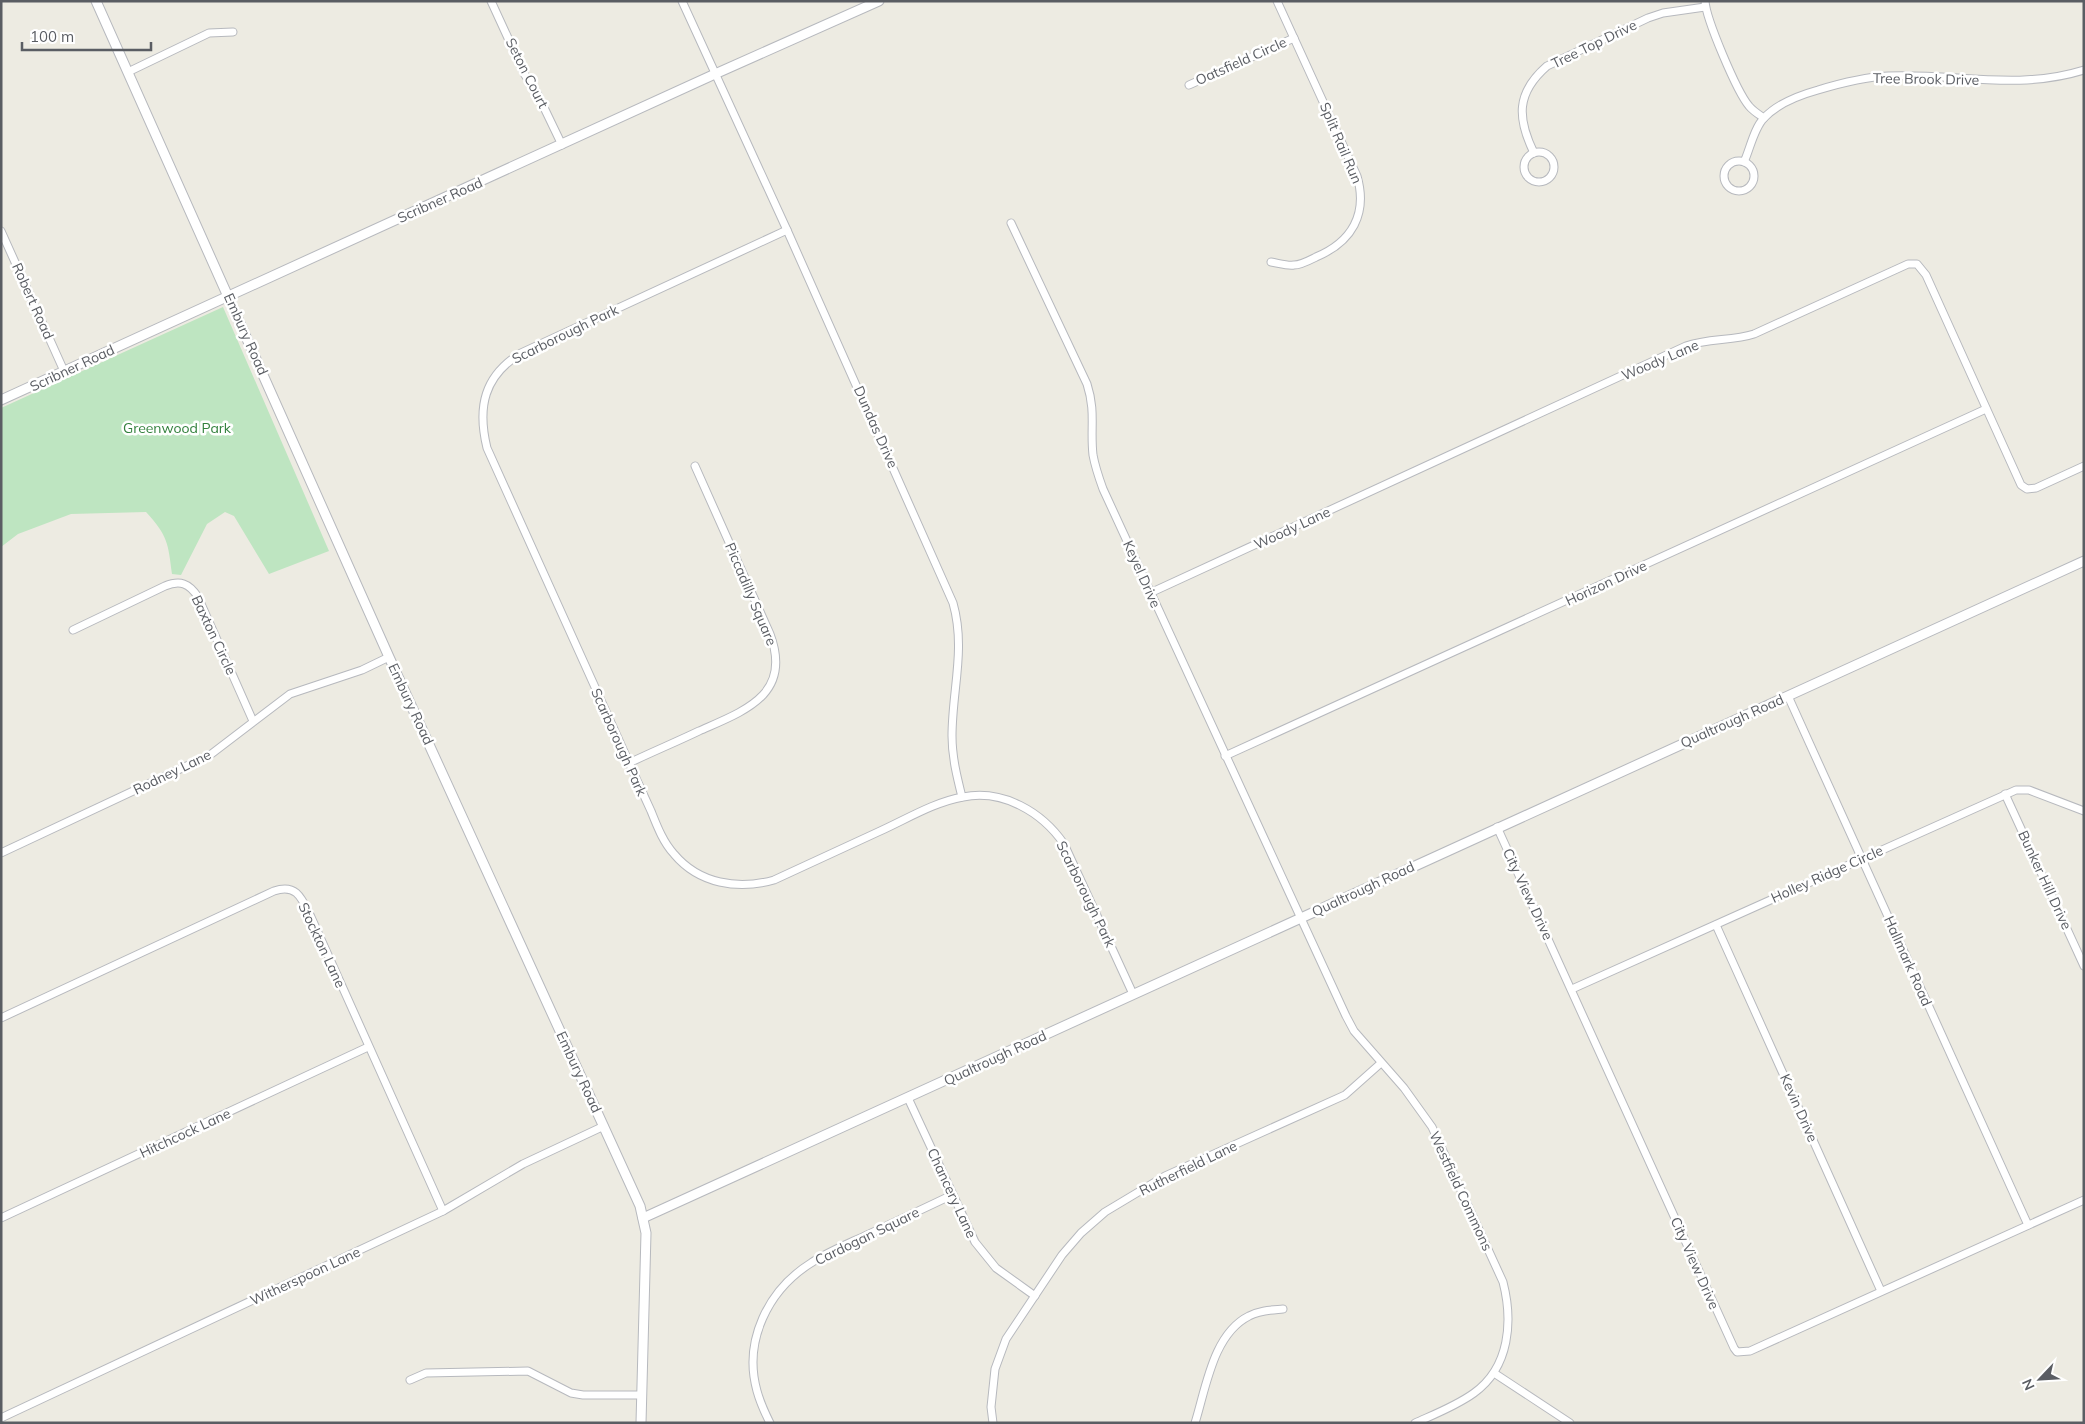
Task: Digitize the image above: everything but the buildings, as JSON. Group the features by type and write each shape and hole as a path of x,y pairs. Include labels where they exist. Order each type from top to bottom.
{"street":[{"name":"Embury Road","path":"96,1 390,657 640,1206 646,1233 642,1423"},
{"name":"Seton Court","path":"491,1 525,75 537,93 562,145"},
{"name":"Dundas Drive","path":"682,1 787,230 953,603 960,643 952,743 955,770 962,797"},
{"name":"Scribner Road","path":"1,400 879,1"},
{"name":"Split Rail Run","path":"1271,262 1296,266 1331,250 1342,242 1351,231 1358,218 1362,204 1357,176 1277,1"},
{"path":"1705,4 1739,90 1748,105 1764,118"},
{"name":"Tree Top Drive","path":"1534,153 1523,127 1521,115 1522,102 1535,77 1547,66 1648,18 1705,4"},
{"path":"128,72 209,33 233,32"},
{"name":"Oatsfield Circle","path":"1189,85 1294,38"},
{"name":"Tree Brook Drive","path":"1744,162 1757,129 1764,118 1785,104 1809,92 1863,78 1914,76 2014,82 2061,77 2084,70"},
{"path":"1543,152 1548,154 1553,162 1551,176 1543,181 1533,180 1526,173 1525,164 1527,159 1534,153 1543,152"},
{"path":"1744,162 1753,170 1754,179 1745,189 1736,190 1726,182 1725,172 1731,164 1744,162"},
{"name":"Keyel Drive","path":"1011,223 1087,384 1093,415 1092,445 1097,472 1150,593 1301,917"},
{"name":"Scarborough Park","path":"787,230 522,353 502,367 488,388 482,418 487,448 664,841 674,854 700,875 718,882 738,886 758,884 774,880 934,807 962,797 985,796 1013,802 1043,819 1055,831 1072,860 1133,994"},
{"name":"Robert Road","path":"1,231 64,371"},
{"name":"Woody Lane","path":"1150,593 1686,346 1697,342 1739,338 1754,334 1908,264 1917,264 1926,275 2019,482 2024,488 2036,488 2084,466"},
{"name":"Horizon Drive","path":"1225,756 1986,409"},
{"name":"Piccadilly Square","path":"629,763 752,706 767,690 774,672 776,654 770,634 695,466"},
{"name":"Qualtrough Road","path":"643,1218 2084,561"},
{"name":"Baxton Circle","path":"72,630 165,586 178,582 190,586 198,597 253,721"},
{"name":"Rodney Lane","path":"1,853 210,755 290,694 362,670 390,657"},
{"name":"Hallmark Road","path":"1788,696 2028,1225"},
{"name":"Holley Ridge Circle","path":"1572,989 2005,794 2020,789 2028,790 2084,811"},
{"name":"Bunker Hill Drive","path":"2005,794 2084,966"},
{"name":"City View Drive","path":"1497,827 1737,1352 1750,1351 2084,1200"},
{"name":"Stockton Lane","path":"1,1018 274,891 289,889 296,892 302,899 311,917 443,1211"},
{"name":"Westfield Commons","path":"1301,917 1354,1031 1409,1095 1432,1127 1503,1282 1508,1301 1509,1320 1502,1356 1494,1373 1474,1393 1415,1423"},
{"name":"Kevin Drive","path":"1716,925 1881,1291"},
{"name":"Hitchcock Lane","path":"1,1218 368,1047"},
{"name":"Rutherfield Lane","path":"993,1423 992,1388 1000,1354 1006,1340 1062,1255 1105,1212 1166,1176 1344,1095 1381,1063"},
{"name":"Chancery Lane","path":"908,1098 972,1237 984,1255 1012,1280 1035,1296"},
{"name":"Witherspoon Lane","path":"1,1418 443,1211 523,1164 604,1126"},
{"name":"Cardogan Square","path":"770,1423 757,1392 754,1378 755,1344 761,1319 784,1285 804,1268 827,1254 952,1195"},
{"path":"1195,1423 1215,1359 1224,1339 1235,1325 1250,1316 1263,1311 1283,1309"},
{"path":"410,1380 426,1373 528,1371 570,1393 583,1395 642,1395"},
{"path":"1494,1373 1570,1422"}],"green space":[{"name":"Greenwood Park","path":"223,307 329,551 269,574 234,516 225,512 207,524 181,575 172,574 166,540 159,527 146,512 71,514 18,534 1,547 1,408"}]}
